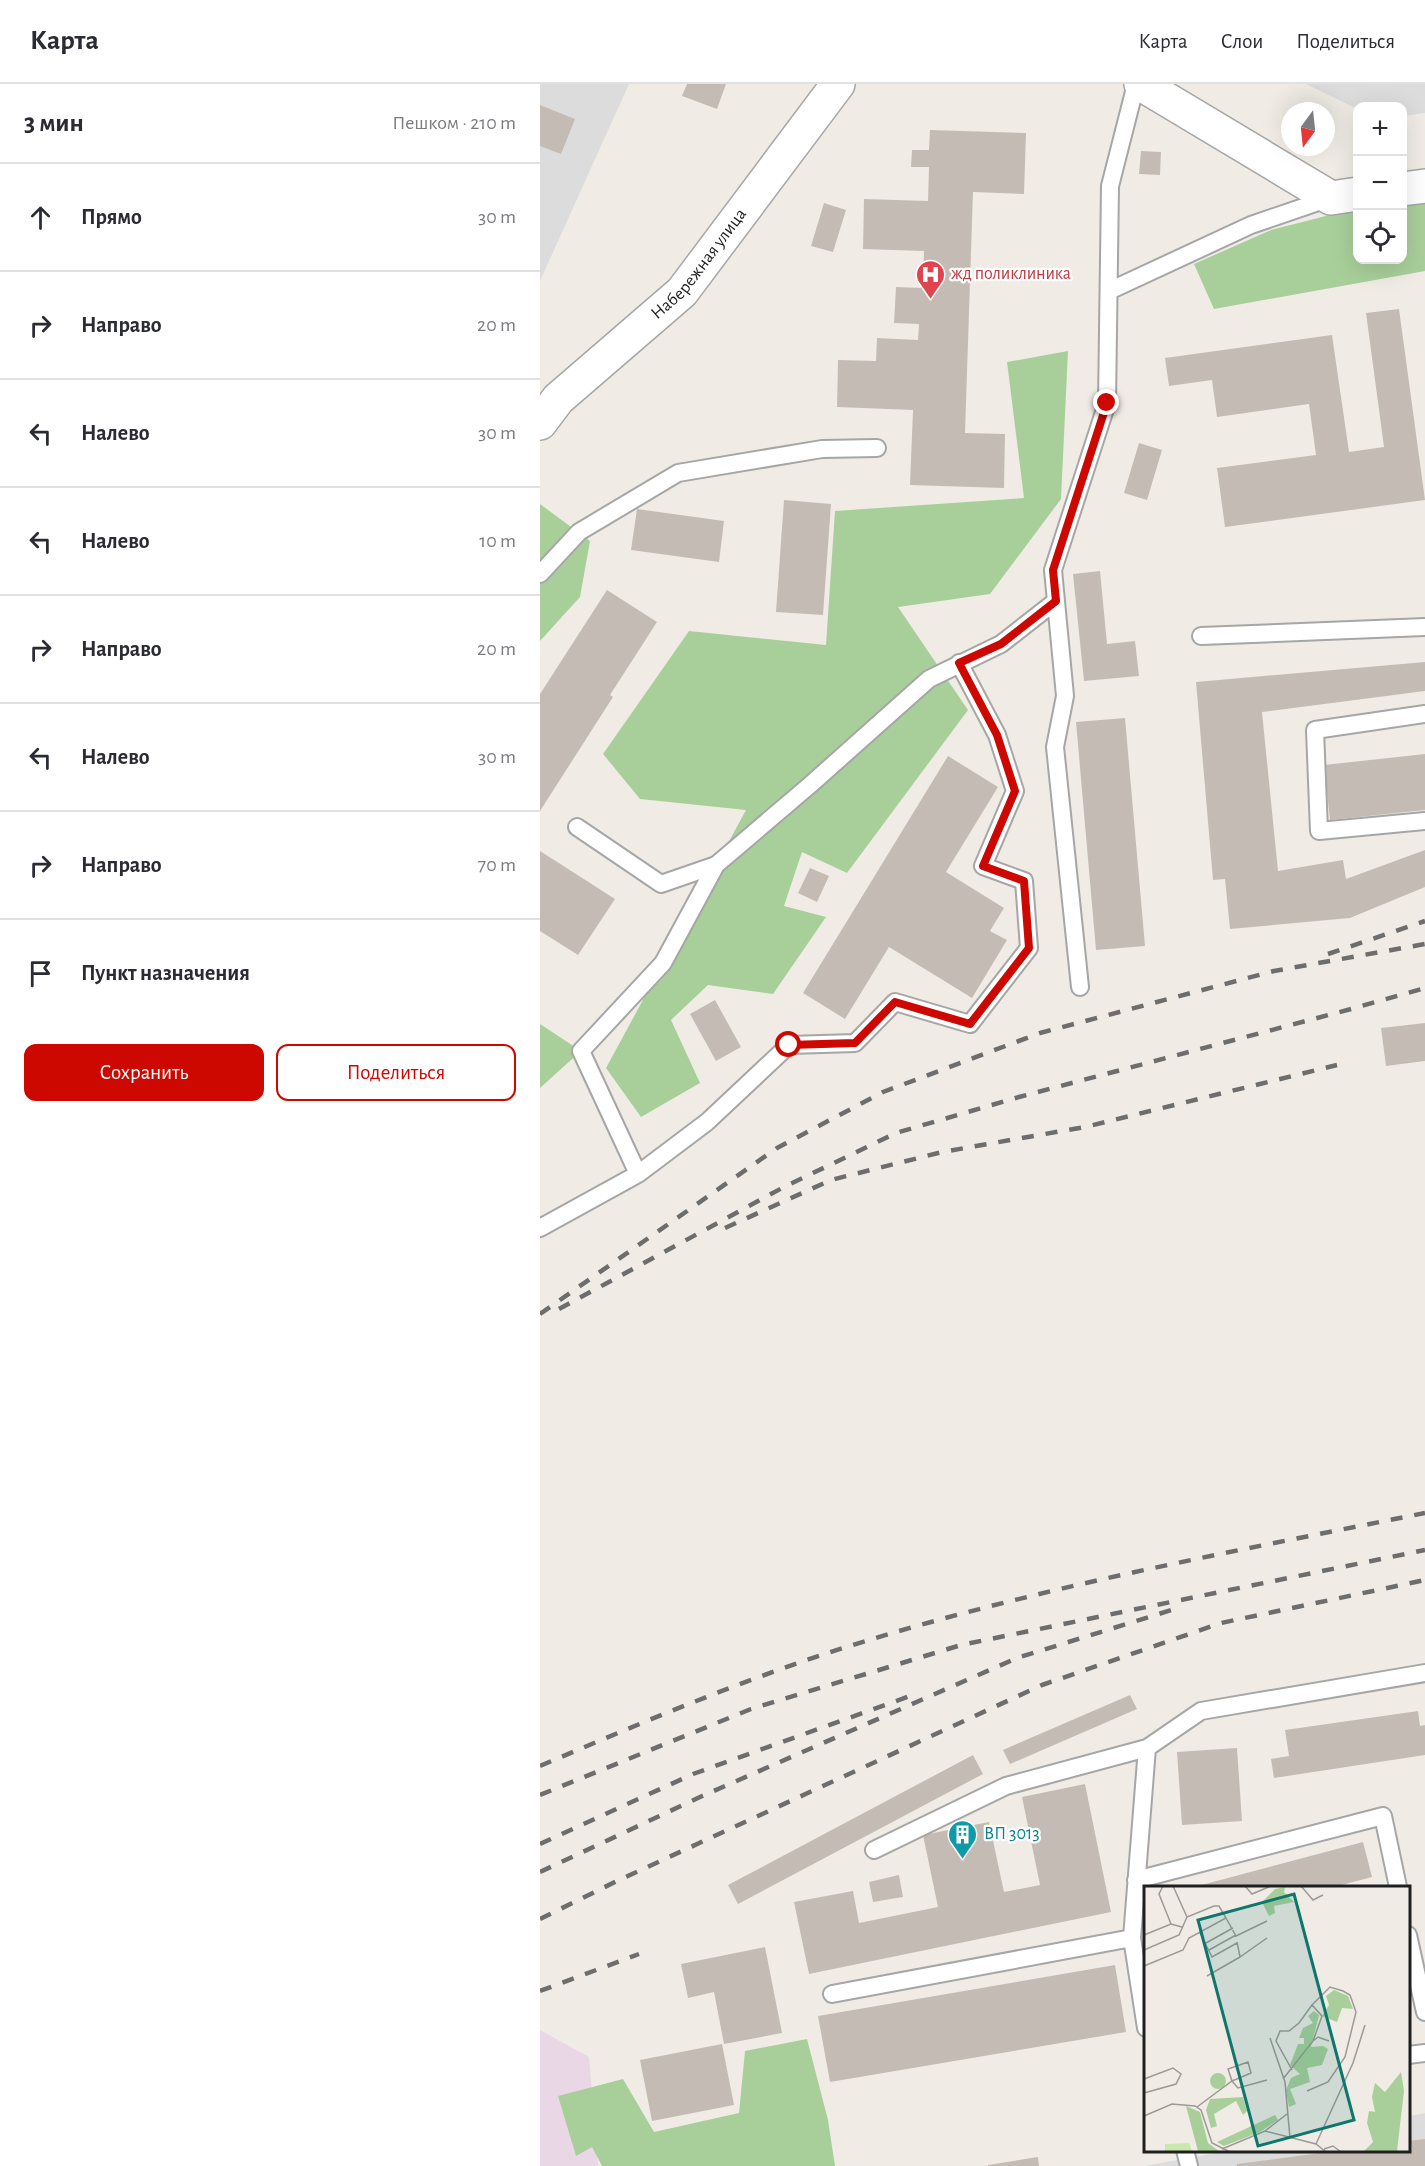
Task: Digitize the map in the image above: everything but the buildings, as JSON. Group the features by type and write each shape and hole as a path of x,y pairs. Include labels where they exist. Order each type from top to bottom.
{"street":[{"name":"Набережная улица","path":"540,423 558,399 682,292 837,84"},
{"path":"1141,84 1344,196"},
{"path":"1407,188 1425,186"}],"lane":[{"path":"1080,987 1055,747 1065,696 1053,570 1107,403 1110,186 1136,84"},
{"path":"1109,291 1251,225 1344,196"},
{"path":"540,574 579,532 678,472 822,449 877,448"},
{"path":"638,1174 581,1051 663,963 716,865 810,785 928,679 1001,644 1056,601"},
{"path":"1201,636 1425,627"},
{"path":"540,1228 638,1174 707,1122 789,1045 855,1043 895,1002 970,1024 1029,948 1024,881 983,866 1015,791 997,735 959,663"},
{"path":"1425,714 1315,730 1319,831 1425,821"},
{"path":"577,826 661,884 716,865"},
{"path":"874,1850 1005,1786 1147,1748 1201,1711 1425,1673"},
{"path":"1144,2010 1137,1947 1137,1880 1147,1748"},
{"path":"1137,1880 1383,1816 1394,1886"},
{"path":"1410,1946 1425,2012"},
{"path":"832,1994 1137,1947"},
{"path":"1410,2055 1425,2053"},
{"path":"1185,2151 1189,2166"}],"shaded area":[{"path":"540,84 629,84 540,281"},
{"path":"1306,84 1425,84 1425,113 1407,115 1407,102 1353,102 1353,107"},
{"path":"540,2030 589,2057 598,2166 540,2166"},
{"path":"1425,2113 1425,2166 1145,2166 1227,2151 1410,2151 1410,2116"}],"green space":[{"path":"1425,197 1425,271 1214,309 1194,264 1271,230 1353,209 1353,264 1407,264 1407,199"},
{"path":"1068,351 1061,499 990,594 898,607 968,710 847,873 802,852 784,906 826,917 773,994 708,985 671,1020 700,1083 641,1117 606,1068 746,810 640,799 603,754 689,631 826,645 835,511 1024,498 1007,362"},
{"path":"540,504 590,541 580,597 540,641"},
{"path":"540,1024 581,1051 540,1088"},
{"path":"807,2039 828,2120 835,2166 602,2166 592,2147 576,2156 558,2096 623,2079 654,2132 739,2113 745,2051"}],"railway":[{"path":"1328,954 1425,921"},
{"path":"540,1314 777,1148 883,1092 1040,1033 1274,971 1425,944"},
{"path":"559,1309 784,1187 896,1133 1019,1097 1425,988"},
{"path":"725,1228 831,1180 942,1152 1085,1127 1337,1065"},
{"path":"540,1766 744,1683 827,1653 937,1620 1076,1585 1425,1513"},
{"path":"540,1795 751,1709 961,1645 1425,1550"},
{"path":"540,1919 617,1881 1042,1685 1221,1623 1425,1580"},
{"path":"540,1872 700,1797 1017,1658 1178,1608"},
{"path":"540,1844 693,1774 910,1696"},
{"path":"540,1991 639,1954"}],"place":[{"name":"жд поликлиника","path":"930,300"},
{"name":"ВП 3013","path":"963,1860"}],"route":[{"path":"789,1045 855,1043 895,1002 970,1024 1029,948 1024,881 983,866 1015,791 997,735 959,663 1001,644 1056,601 1053,570 1107,403"}]}
